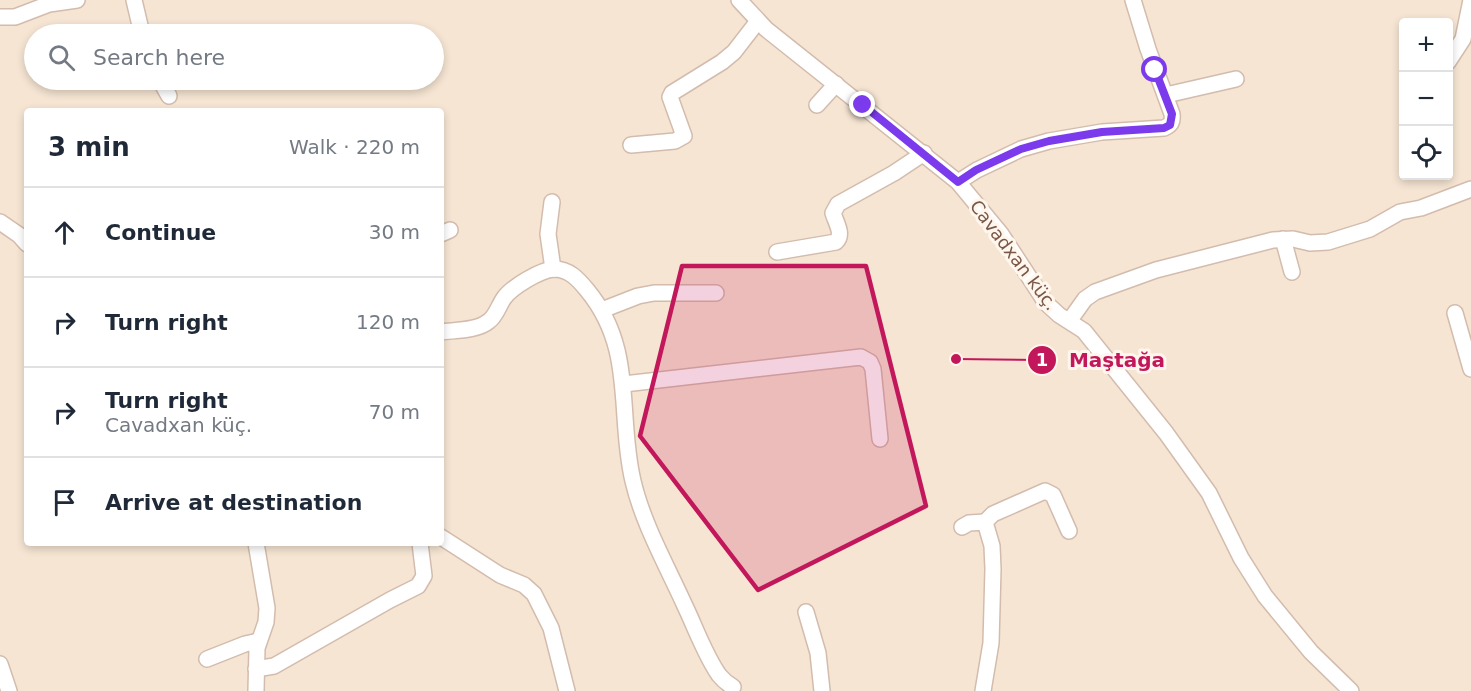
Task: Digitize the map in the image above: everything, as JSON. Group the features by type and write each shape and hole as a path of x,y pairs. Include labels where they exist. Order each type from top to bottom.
{"street":[{"path":"0,17 15,17 49,4 77,0"},
{"path":"134,0 140,24"},
{"name":"Cavadxan küç.","path":"740,0 758,21 958,182 1001,234 1046,303 1059,315 1084,331 1093,341 1199,478 1241,558 1265,596 1311,652 1352,691"},
{"path":"958,182 976,170 1021,149 1049,141 1102,132 1164,128 1170,125 1172,121 1166,96 1133,0"},
{"path":"1453,55 1463,39 1471,0"},
{"path":"632,146 681,139 684,133 670,97 672,93 734,52 758,21"},
{"path":"1166,96 1236,79"},
{"path":"817,105 836,84"},
{"path":"166,90 169,96"},
{"path":"777,252 836,242 840,234 833,213 838,204 894,173 924,153"},
{"path":"1070,320 1085,299 1104,288 1156,270 1255,243 1283,239 1310,243 1328,242 1370,229 1400,212 1421,208 1471,189"},
{"path":"552,202 548,234 553,269"},
{"path":"0,222 24,240"},
{"path":"1283,239 1292,272"},
{"path":"444,332 487,323 492,319 505,297 540,273 553,269 568,272 576,277 602,310 610,330 624,384 629,455 638,499 704,646 721,677 735,690"},
{"path":"602,310 646,294 716,293"},
{"path":"1455,313 1471,369"},
{"path":"624,384 861,357 870,362 873,369 880,439"},
{"path":"962,527 969,523 985,522 993,514 1045,491 1053,495 1069,531"},
{"path":"983,691 991,644 993,569 992,546 985,522"},
{"path":"444,539 500,575 524,585 534,594 551,628 567,691"},
{"path":"256,691 259,641 266,622 267,608 257,546"},
{"path":"256,669 274,666 418,586 424,576 420,546"},
{"path":"806,612 818,653 822,691"},
{"path":"207,659 259,641"},
{"path":"0,664 9,691"}],"highlighted area":[{"path":"682,266 866,266 926,506 758,590 640,436"}],"shaded area":[{"path":"0,0 1471,0 1471,691 0,691"}],"place":[{"name":"Maştağa","path":"956,359"}],"route":[{"path":"863,105 958,182 976,170 1021,149 1049,141 1119,130 1164,128 1170,125 1172,114 1155,70"}]}
